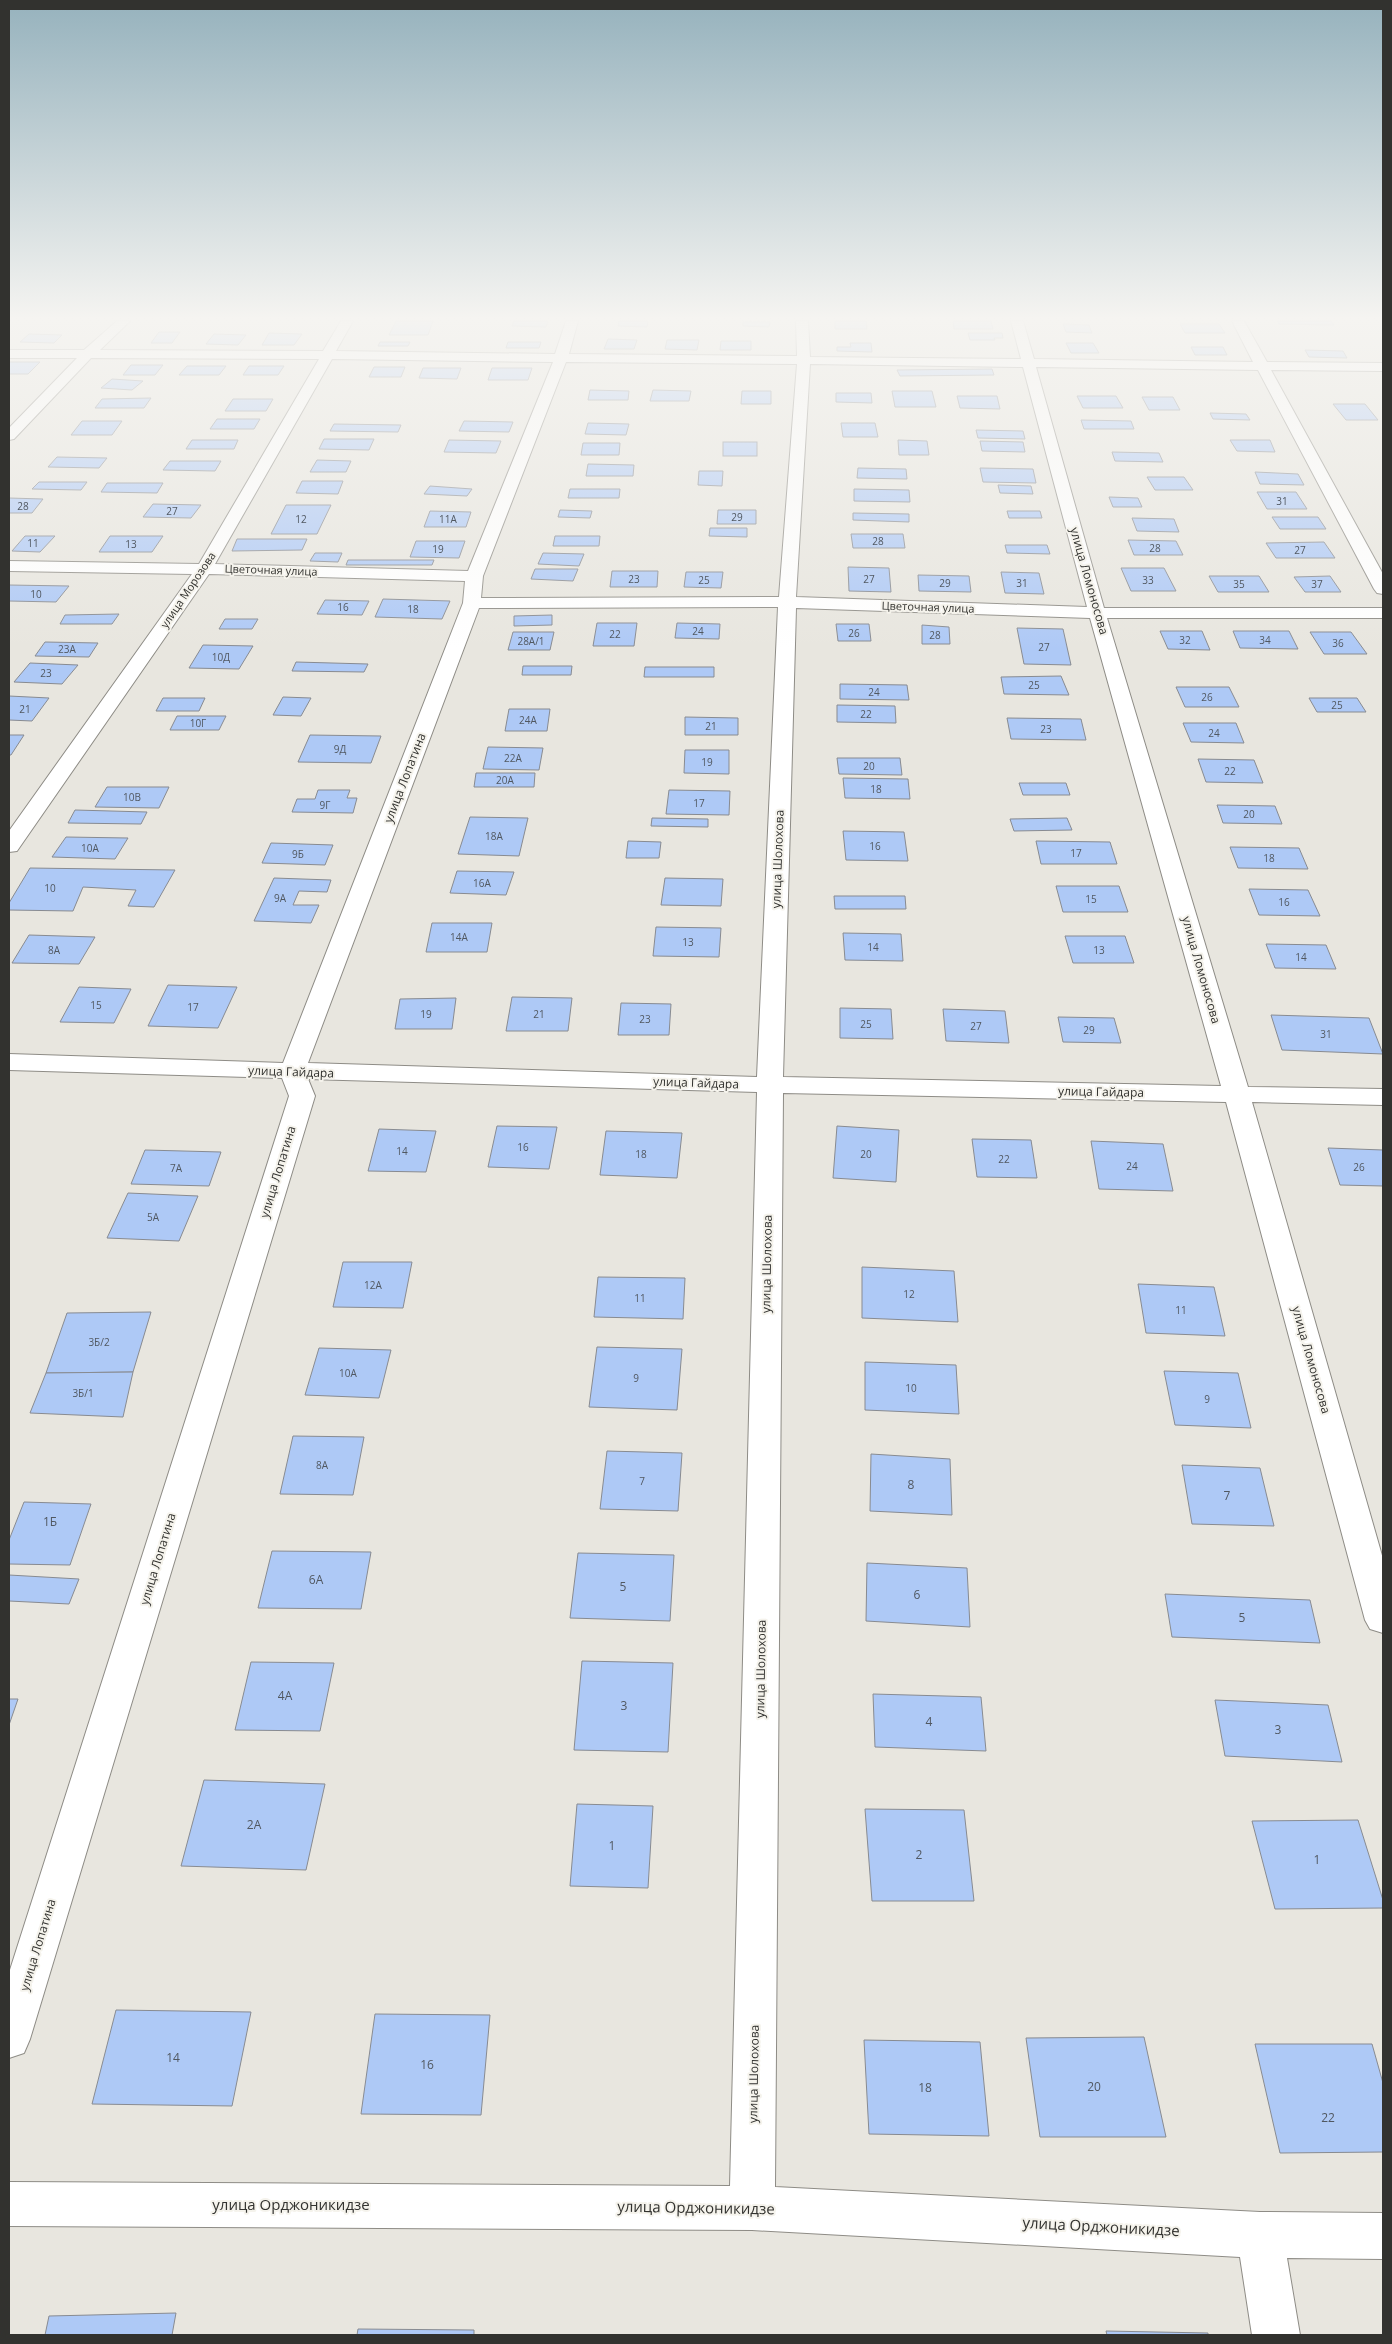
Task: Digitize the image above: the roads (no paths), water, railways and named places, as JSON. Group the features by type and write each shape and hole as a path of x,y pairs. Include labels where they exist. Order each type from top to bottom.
{"street":[{"name":"улица Морозова","path":"9,846 204,568 283,430"},
{"name":"улица Лопатина","path":"9,2039 302,1096 292,1072 472,603 474,576 532,430"},
{"name":"улица Шолохова","path":"752,2208 770,1085 786,602 799,430"},
{"name":"улица Ломоносова","path":"1047,430 1097,613 1237,1095 1383,1620"},
{"path":"1297,430 1383,589"},
{"name":"Цветочная улица","path":"9,566 204,568 474,576"},
{"name":"Цветочная улица","path":"472,603 786,602 1097,613 1383,613"},
{"name":"улица Гайдара","path":"9,1062 770,1085 1383,1097"},
{"name":"улица Орджоникидзе","path":"9,2204 752,2208 1260,2235 1383,2236"},
{"path":"1260,2235 1276,2335"}]}
